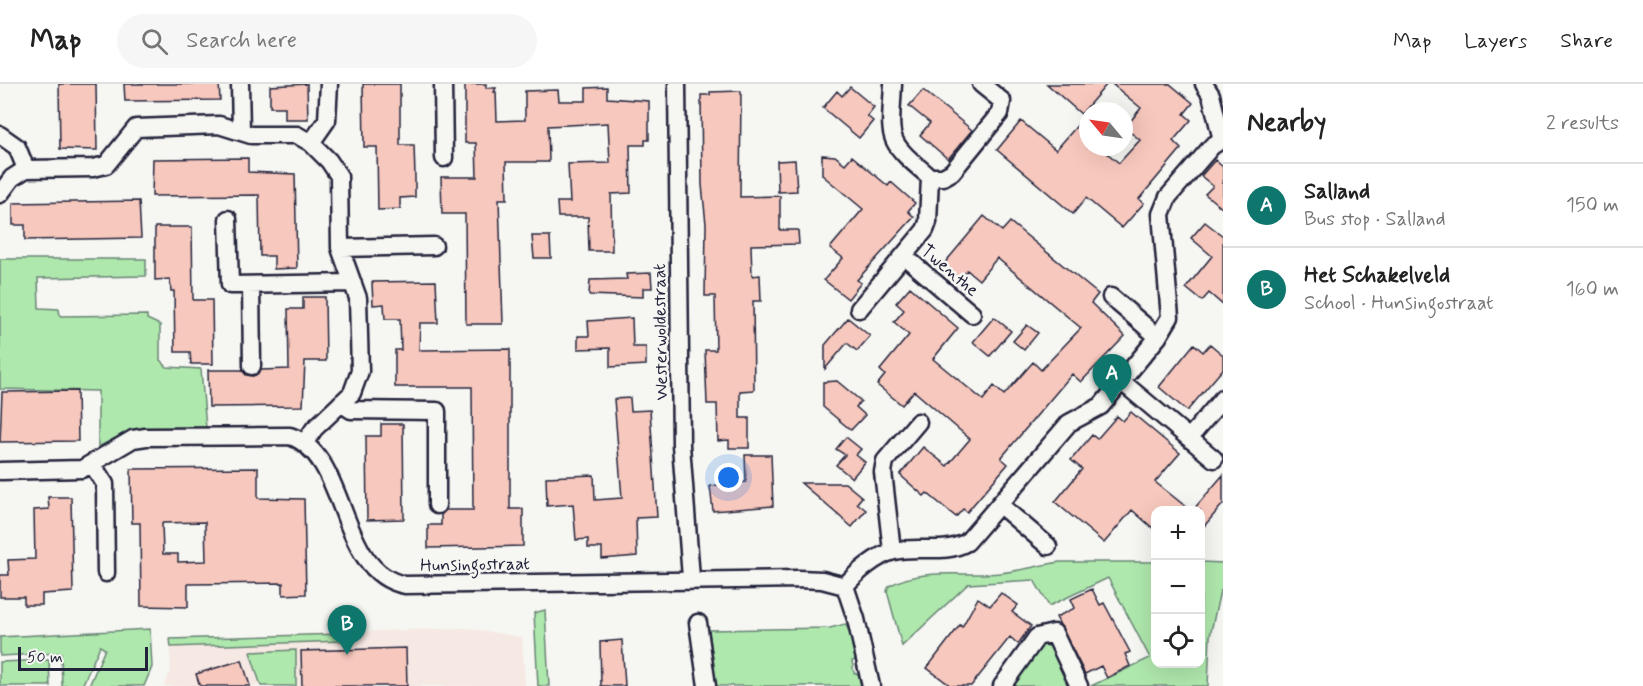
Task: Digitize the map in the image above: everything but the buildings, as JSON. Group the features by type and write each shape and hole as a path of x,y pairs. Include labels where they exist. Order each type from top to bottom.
{"street":[{"path":"240,84 240,131"},
{"path":"311,143 327,120 329,84"},
{"path":"443,84 444,158"},
{"name":"Westerwoldestraat","path":"677,84 681,445 691,578"},
{"path":"893,84 891,132 894,142 900,151 930,177 943,177 952,172 1000,113 1002,101 981,84"},
{"path":"872,686 856,619 844,586 855,574 892,551 957,548 967,542 1069,423 1101,406 1158,337 1170,317 1161,214 1168,197 1212,146 1222,140 1211,95 1204,84"},
{"path":"0,194 12,178 26,169 93,168 106,165 136,128 219,125 251,135 297,135 311,143 329,161 339,176 340,248 358,297 360,371 352,393 314,429 306,441 282,436 146,437 134,439 82,470 0,471"},
{"path":"0,135 16,147 26,169"},
{"name":"Twenthe","path":"859,309 925,230 928,222 930,177"},
{"path":"228,219 230,285 353,283"},
{"path":"340,248 434,246"},
{"name":"Twenthe","path":"903,256 972,314"},
{"path":"251,285 252,366"},
{"path":"1111,297 1158,337"},
{"path":"1121,381 1214,459"},
{"path":"1190,437 1223,398"},
{"path":"341,403 351,410 437,411 437,505"},
{"path":"892,551 883,472 885,461 918,422"},
{"name":"Hunsingostraat","path":"306,441 320,460 369,566 391,582 405,585 691,578 822,580 844,586"},
{"path":"92,464 105,484 106,573"},
{"path":"1000,505 1048,546"},
{"path":"698,623 707,686"},
{"path":"1002,686 1036,637 1054,633 1079,686"}],"shaded area":[{"path":"464,628 522,637 525,686 164,686 171,671 170,639"}],"green space":[{"path":"0,259 146,259 146,276 38,278 39,308 59,309 60,316 147,315 147,319 160,325 160,360 167,367 201,369 206,428 129,431 98,447 98,391 0,389"},
{"path":"1060,562 1151,562 1151,668 1205,668 1205,562 1223,563 1223,591 1220,591 1210,636 1208,686 1091,686 1150,658 1108,578 1049,606 1034,580 968,584 902,646 887,591 889,586 902,580 929,575 1015,571"},
{"path":"545,610 549,686 538,686 534,613"},
{"path":"845,624 849,630 856,660 852,661 854,673 861,675 864,686 716,686 709,630 830,628"},
{"path":"150,629 152,667 144,686 89,686 105,649 100,646 82,686 62,686 61,653 0,656 0,637"},
{"path":"342,634 343,641 171,647 170,639"},
{"path":"1040,646 1051,647 1070,680 1068,686 1011,686"},
{"path":"296,650 296,686 261,686 250,652"},
{"path":"49,660 50,686 0,686 0,662"}],"place":[{"name":"Salland","path":"1112,404"},
{"name":"Het Schakelveld","path":"347,655"}]}
